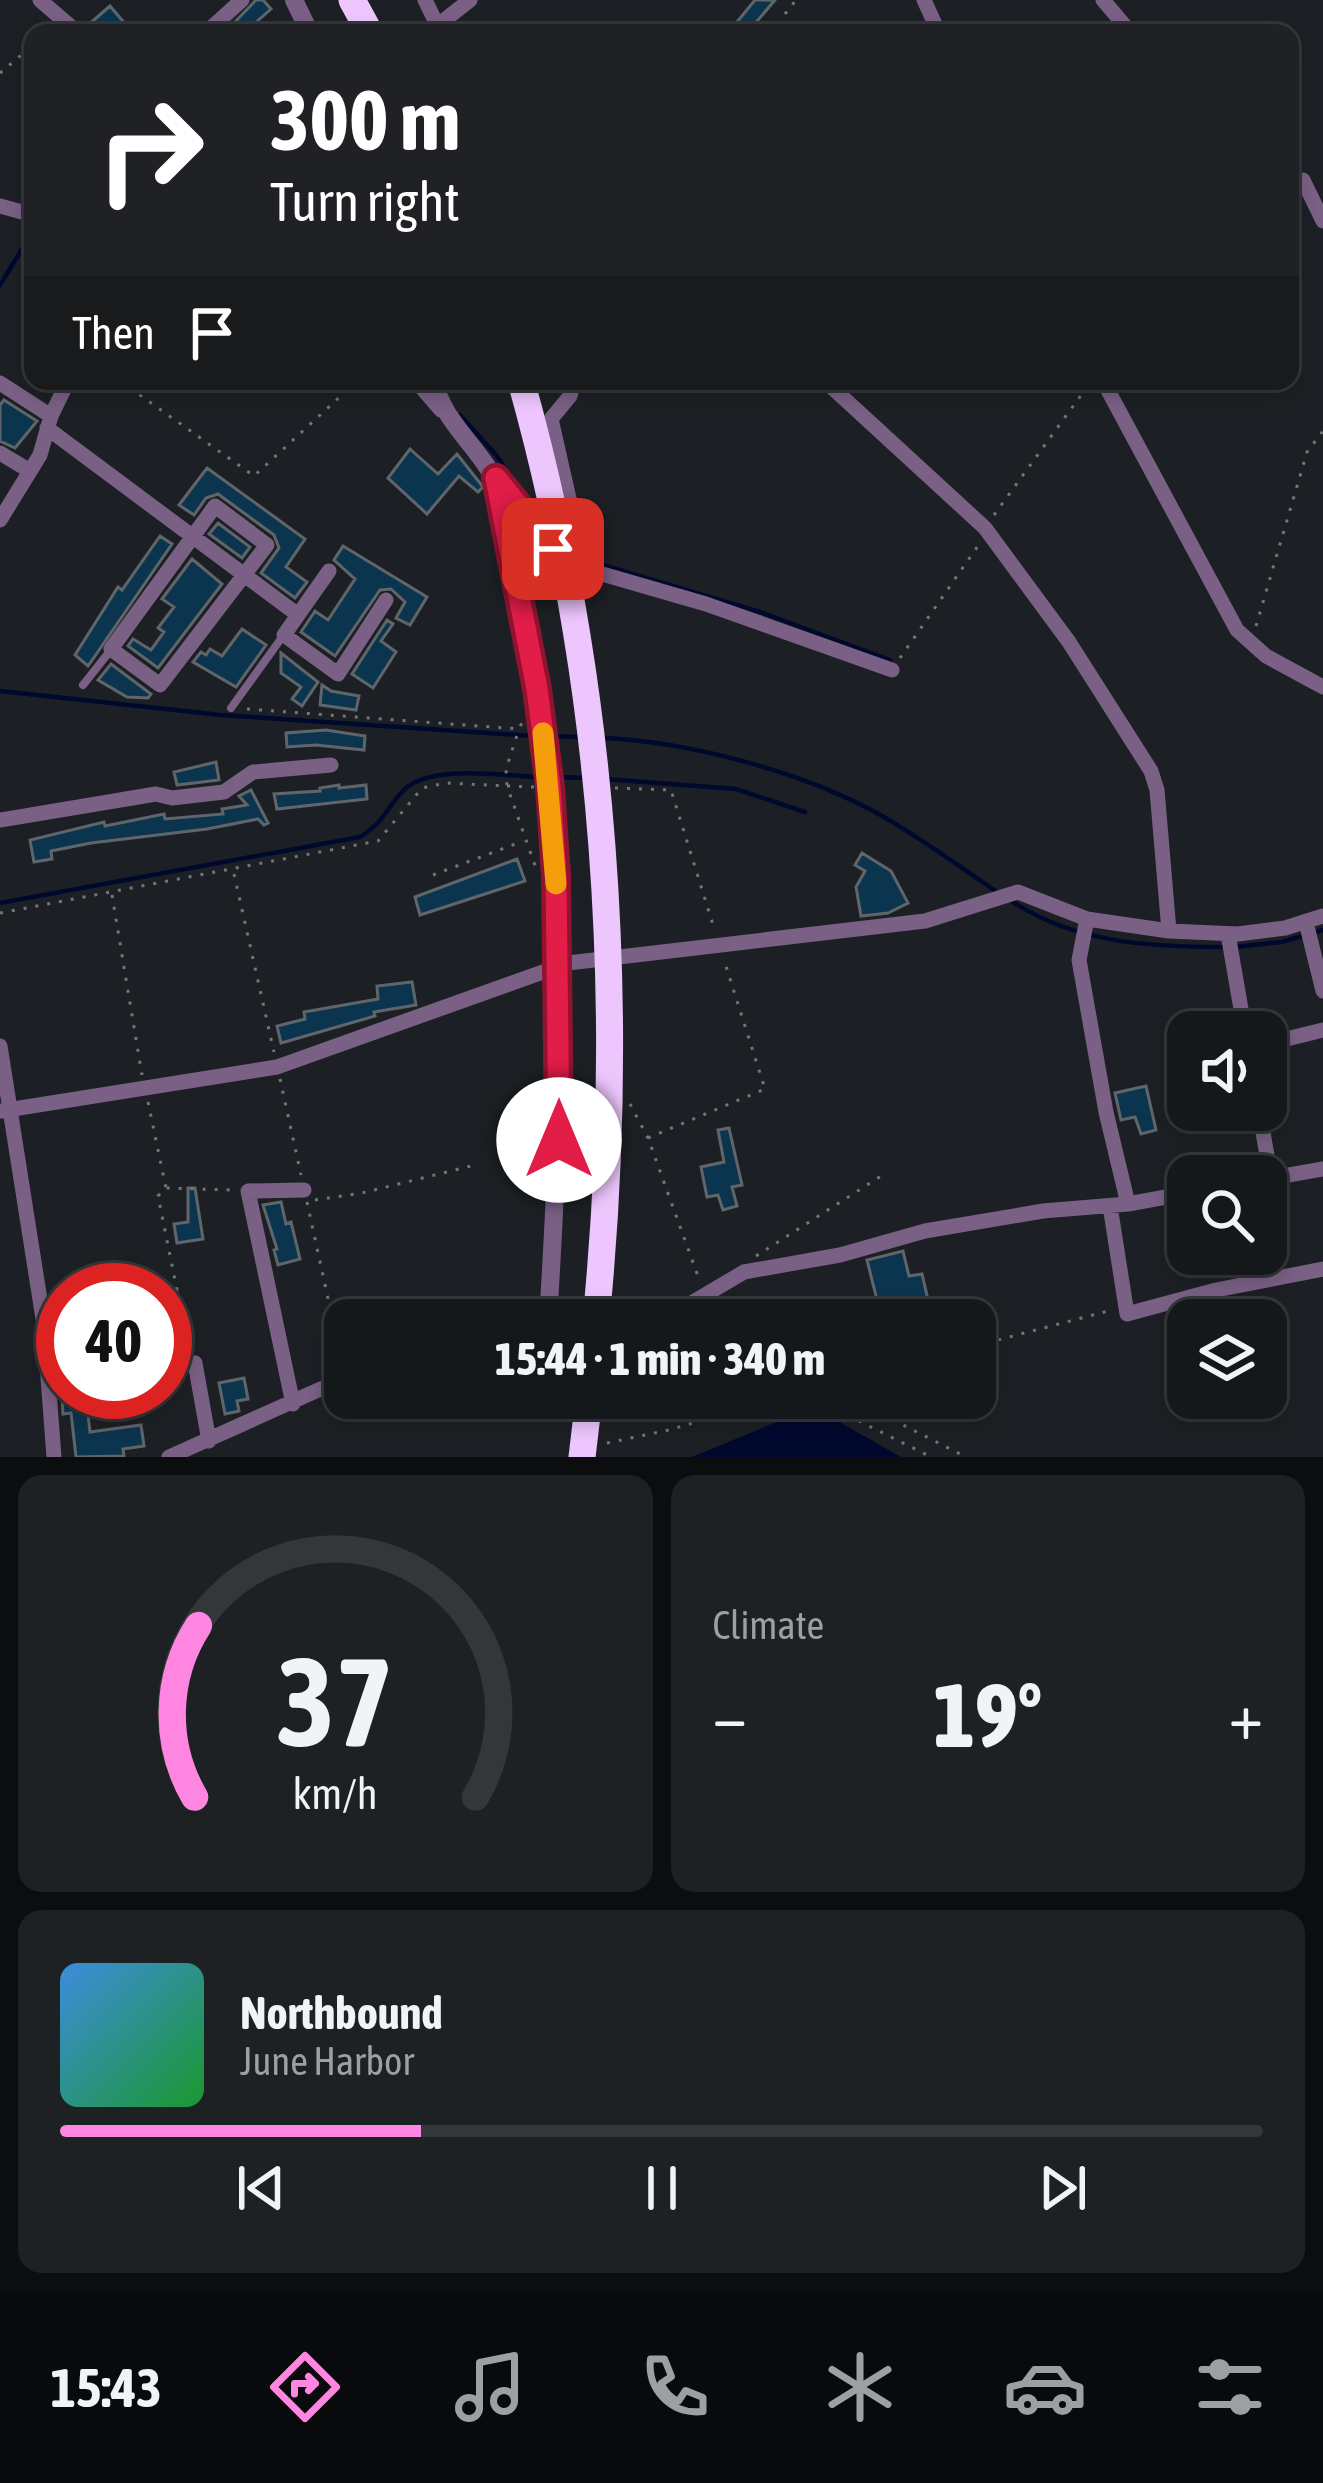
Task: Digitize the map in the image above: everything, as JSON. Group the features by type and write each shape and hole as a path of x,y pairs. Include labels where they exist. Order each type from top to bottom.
{"highway":[{"path":"524,390 571,589 600,826 608,1088 597,1299"},
{"path":"589,1419 589,1451"}],"street":[{"path":"40,0 68,24"},
{"path":"216,24 242,0"},
{"path":"445,24 470,0"},
{"path":"1103,0 1123,24"},
{"path":"1299,182 1303,180 1323,221"},
{"path":"0,383 298,615"},
{"path":"0,520 30,471 64,390"},
{"path":"424,390 553,549 585,569 706,604 892,670"},
{"path":"437,390 446,416"},
{"path":"571,390 551,418 585,569"},
{"path":"835,390 986,530 1070,642 1150,771 1157,790 1169,931"},
{"path":"1108,390 1237,630 1251,645 1323,687"},
{"path":"0,453 30,471"},
{"path":"496,478 537,689 551,809 559,1140 549,1299"},
{"path":"215,506 267,545 160,685 111,650 194,536 215,506"},
{"path":"329,571 284,635 338,674 386,600"},
{"path":"0,820 156,794 172,799 224,792 253,772 332,765"},
{"path":"4,1111 277,1067 558,965 926,920 1018,892 1084,930 1228,934 1323,916"},
{"path":"1306,922 1323,991"},
{"path":"1084,930 1079,960 1119,1205 1126,1314 1323,1269"},
{"path":"1228,934 1241,1011"},
{"path":"1287,1039 1323,1030"},
{"path":"0,1046 4,1111 44,1325 54,1457"},
{"path":"1287,1176 1323,1169"},
{"path":"293,1403 248,1191 305,1196"},
{"path":"702,1299 744,1272 841,1255 925,1231 1167,1197"},
{"path":"195,1363 203,1448"},
{"path":"169,1457 203,1448 324,1388"}],"lane":[{"path":"231,708 284,635"},
{"path":"83,685 111,650"}],"path":[{"path":"784,14 796,0"},
{"path":"0,73 24,53"},
{"path":"133,390 254,476 347,390"},
{"path":"892,670 1086,390"},
{"path":"1251,645 1306,452 1323,430"},
{"path":"0,914 378,841 422,788 446,783 507,786 506,769 537,689"},
{"path":"231,708 519,730"},
{"path":"433,874 525,840"},
{"path":"233,872 328,1299"},
{"path":"112,893 166,1188"},
{"path":"648,1138 765,1089 720,945"},
{"path":"628,1101 648,1138 706,1297"},
{"path":"305,1196 362,1193 471,1166"},
{"path":"744,1272 760,1252 881,1177"},
{"path":"172,1263 158,1196 166,1188 248,1191"},
{"path":"996,1340 1126,1306"},
{"path":"589,1451 707,1419"},
{"path":"856,1419 931,1457"},
{"path":"891,1419 966,1457"}],"water":[{"path":"784,1419 834,1419 901,1457 692,1457"}],"building":[{"path":"256,0 263,0 271,9 254,24 234,23"},
{"path":"755,0 775,0 755,24 735,24"},
{"path":"110,6 125,24 89,24"},
{"path":"4,400 37,421 15,448 0,441"},
{"path":"410,449 438,474 457,454 483,487 478,492 459,476 427,514 388,478"},
{"path":"207,468 305,539 286,567 307,582 295,598 261,573 279,548 274,535 218,494 206,498 194,515 179,505"},
{"path":"218,523 250,547 242,558 209,534"},
{"path":"160,536 172,544 88,666 75,655 118,587 122,590"},
{"path":"343,546 427,597 410,625 396,618 405,602 391,589 380,590 335,656 301,632 315,611 328,620 355,579 334,560"},
{"path":"192,559 222,584 158,668 128,646 133,639 151,650 164,632 158,628 174,607 162,599"},
{"path":"387,620 393,624 381,641 396,652 373,688 352,674"},
{"path":"242,629 266,645 236,687 193,662 210,649 222,656"},
{"path":"281,653 318,682 302,706 292,699 301,687 281,673"},
{"path":"111,664 151,694 148,698 127,697 98,680"},
{"path":"322,685 359,696 356,710 320,705"},
{"path":"326,730 365,736 364,750 287,747 286,733"},
{"path":"216,762 219,780 177,785 174,772"},
{"path":"366,785 367,799 277,809 274,794"},
{"path":"251,790 268,823 264,825 258,819 91,843 51,851 52,859 34,862 30,840 104,822 105,826 164,814 165,819 223,814 222,809 247,805 239,796"},
{"path":"862,853 891,871 908,903 888,913 861,916 856,887 865,871 855,865"},
{"path":"517,859 525,881 420,915 415,897"},
{"path":"412,982 416,1005 374,1012 375,1016 281,1043 277,1026 305,1019 304,1012 378,999 377,986"},
{"path":"1146,1086 1156,1130 1141,1134 1135,1117 1121,1120 1115,1093"},
{"path":"729,1128 742,1185 732,1187 737,1206 723,1210 718,1195 707,1197 701,1167 724,1162 718,1130"},
{"path":"188,1188 195,1188 203,1239 177,1243 174,1224 188,1222"},
{"path":"281,1202 300,1259 278,1265 263,1205"},
{"path":"903,1251 909,1276 922,1274 928,1299 877,1299 867,1260"},
{"path":"244,1378 248,1399 237,1401 239,1411 225,1414 219,1383"},
{"path":"72,1419 89,1419 90,1432 141,1425 144,1446 123,1449 124,1456 76,1457"}],"waterway":[{"path":"0,285 24,246"},
{"path":"460,415 496,455 541,519"},
{"path":"596,563 763,613 890,660"},
{"path":"0,691 221,715 533,736"},
{"path":"553,736 580,737"},
{"path":"604,738 708,753 815,785 893,822 1000,894"},
{"path":"0,903 360,837 405,789 432,777 467,773 535,777"},
{"path":"557,777 588,778"},
{"path":"605,779 736,789 805,812"},
{"path":"1010,900 1059,925 1112,940 1223,947"},
{"path":"1235,947 1282,942 1323,930"}],"slow traffic":[{"path":"543,733 556,884"}],"route":[{"path":"553,549 496,478 537,689 550,787 556,876 559,1140"}]}
